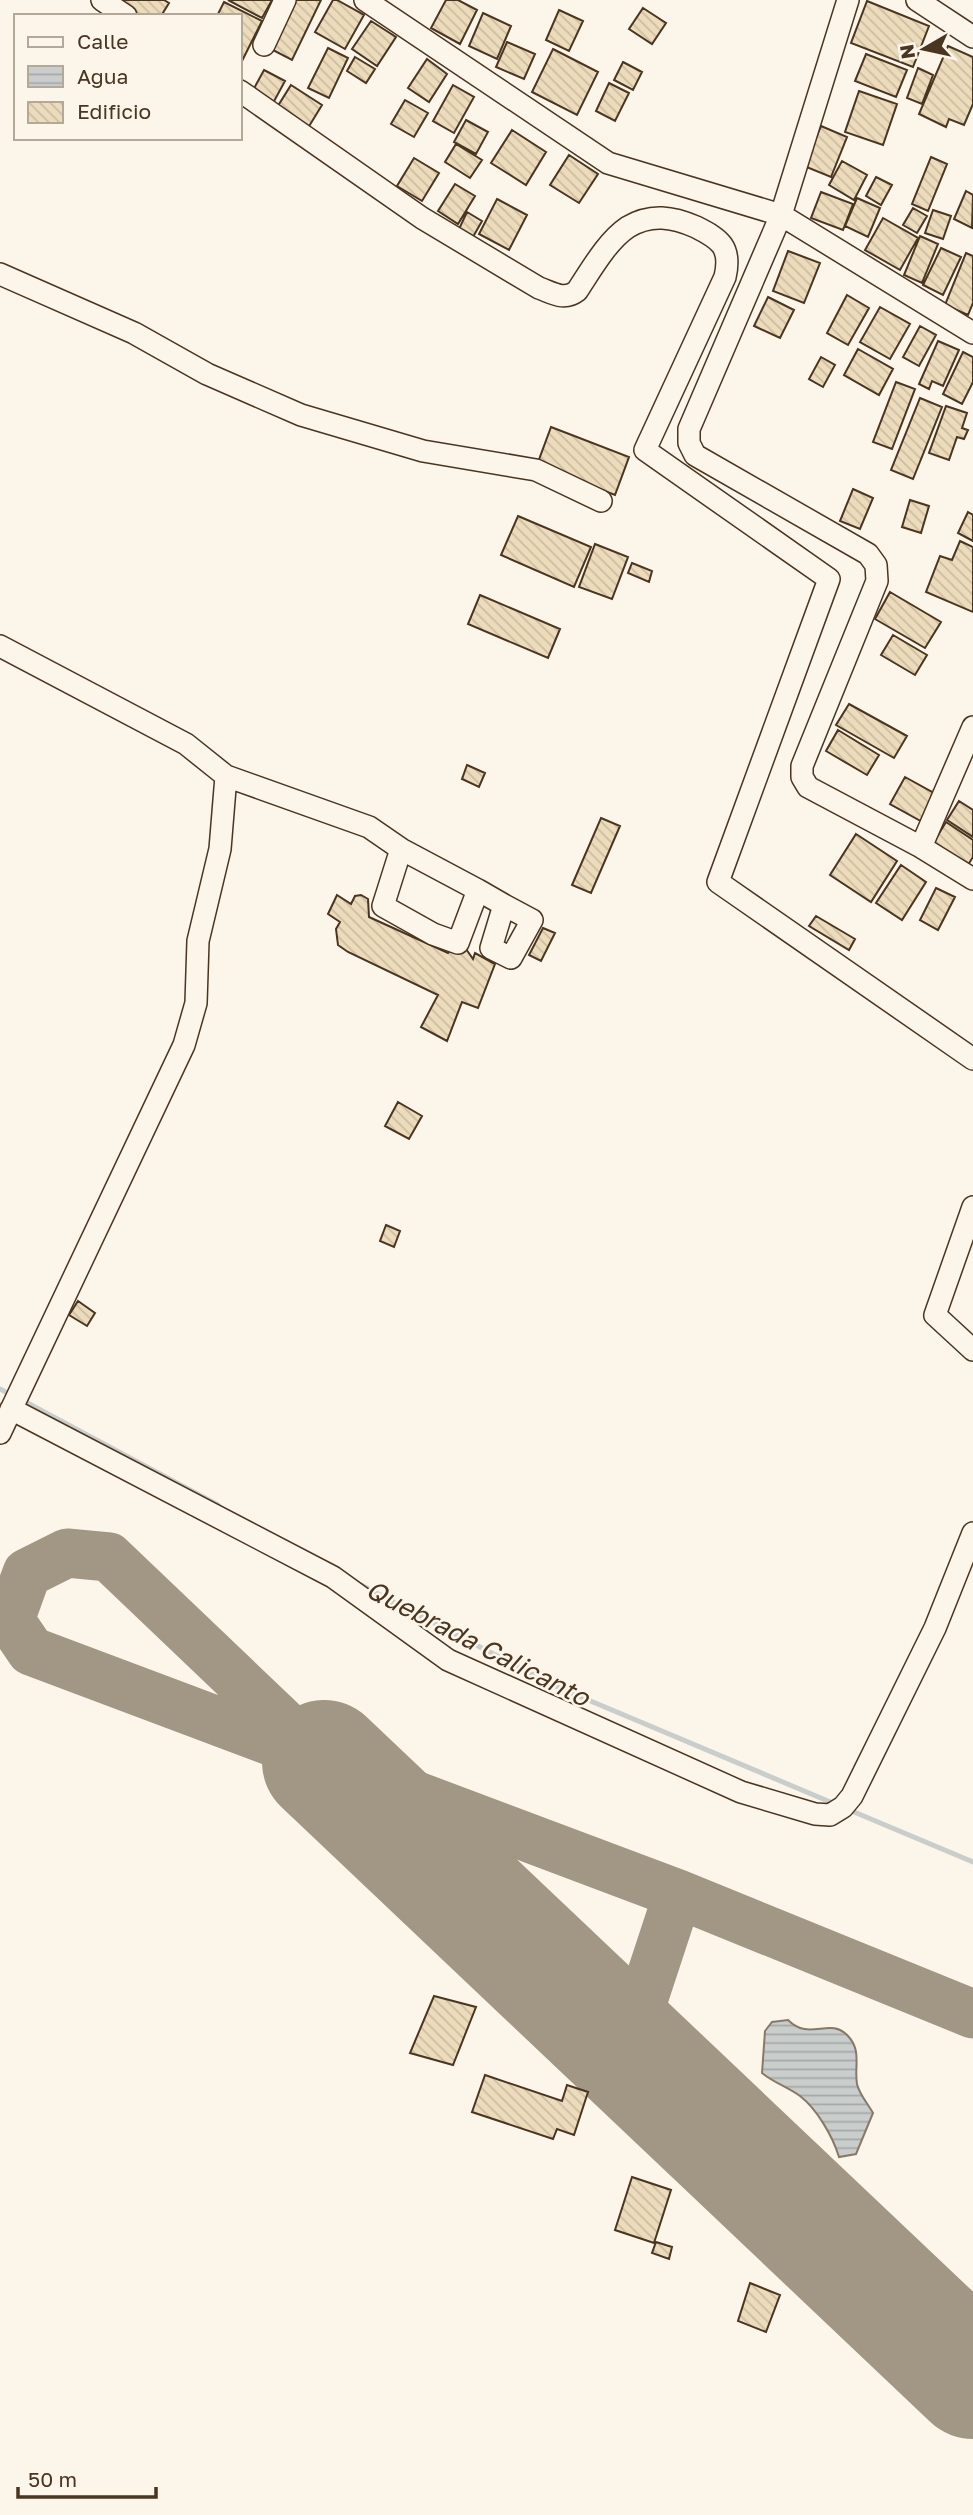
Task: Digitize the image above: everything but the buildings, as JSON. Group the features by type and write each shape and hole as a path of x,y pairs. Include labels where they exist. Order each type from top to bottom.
{"street":[{"path":"102,0 123,14"},
{"path":"264,45 285,0"},
{"path":"365,0 608,163 781,215 973,332"},
{"path":"848,0 781,215 689,429 689,443 695,455 868,554 876,565 877,581 802,766 802,777 808,787 921,847 973,879"},
{"path":"917,0 973,37"},
{"path":"242,92 422,218 539,288 560,296 571,295 577,291 614,240 628,227 646,219 678,219 717,237 727,261 725,277 645,450 829,579 718,882 973,1059"},
{"path":"0,274 134,333 207,374 301,415 423,451 536,470 601,501"},
{"path":"0,646 186,744 226,776 369,827 401,849 504,905"},
{"path":"921,847 973,727"},
{"path":"0,1433 184,1045 196,1003 198,941 220,849 226,776"},
{"path":"401,849 383,906 413,923 458,943 478,890"},
{"path":"973,1208 934,1315 973,1350"},
{"path":"11,1409 333,1577 447,1660 741,1792 815,1814 830,1815 843,1807 852,1796 934,1628 973,1533"}],"water":[{"path":"788,2020 804,2029 841,2030 855,2047 858,2088 873,2113 856,2154 839,2157 824,2124 812,2108 795,2093 762,2073 765,2031 772,2022"}],"waterway":[{"name":"Quebrada Calicanto","path":"0,1389 11,1395"},
{"name":"Quebrada Calicanto","path":"20,1399 218,1505"},
{"name":"Quebrada Calicanto","path":"361,1585 555,1686 835,1804"},
{"name":"Quebrada Calicanto","path":"847,1809 973,1862"}],"taxiway":[{"path":"324,1762 109,1557 67,1553 27,1573 10,1620 31,1651 678,1894 973,2014"},
{"path":"627,2049 678,1894"}],"runway":[{"path":"324,1762 973,2377"}]}
